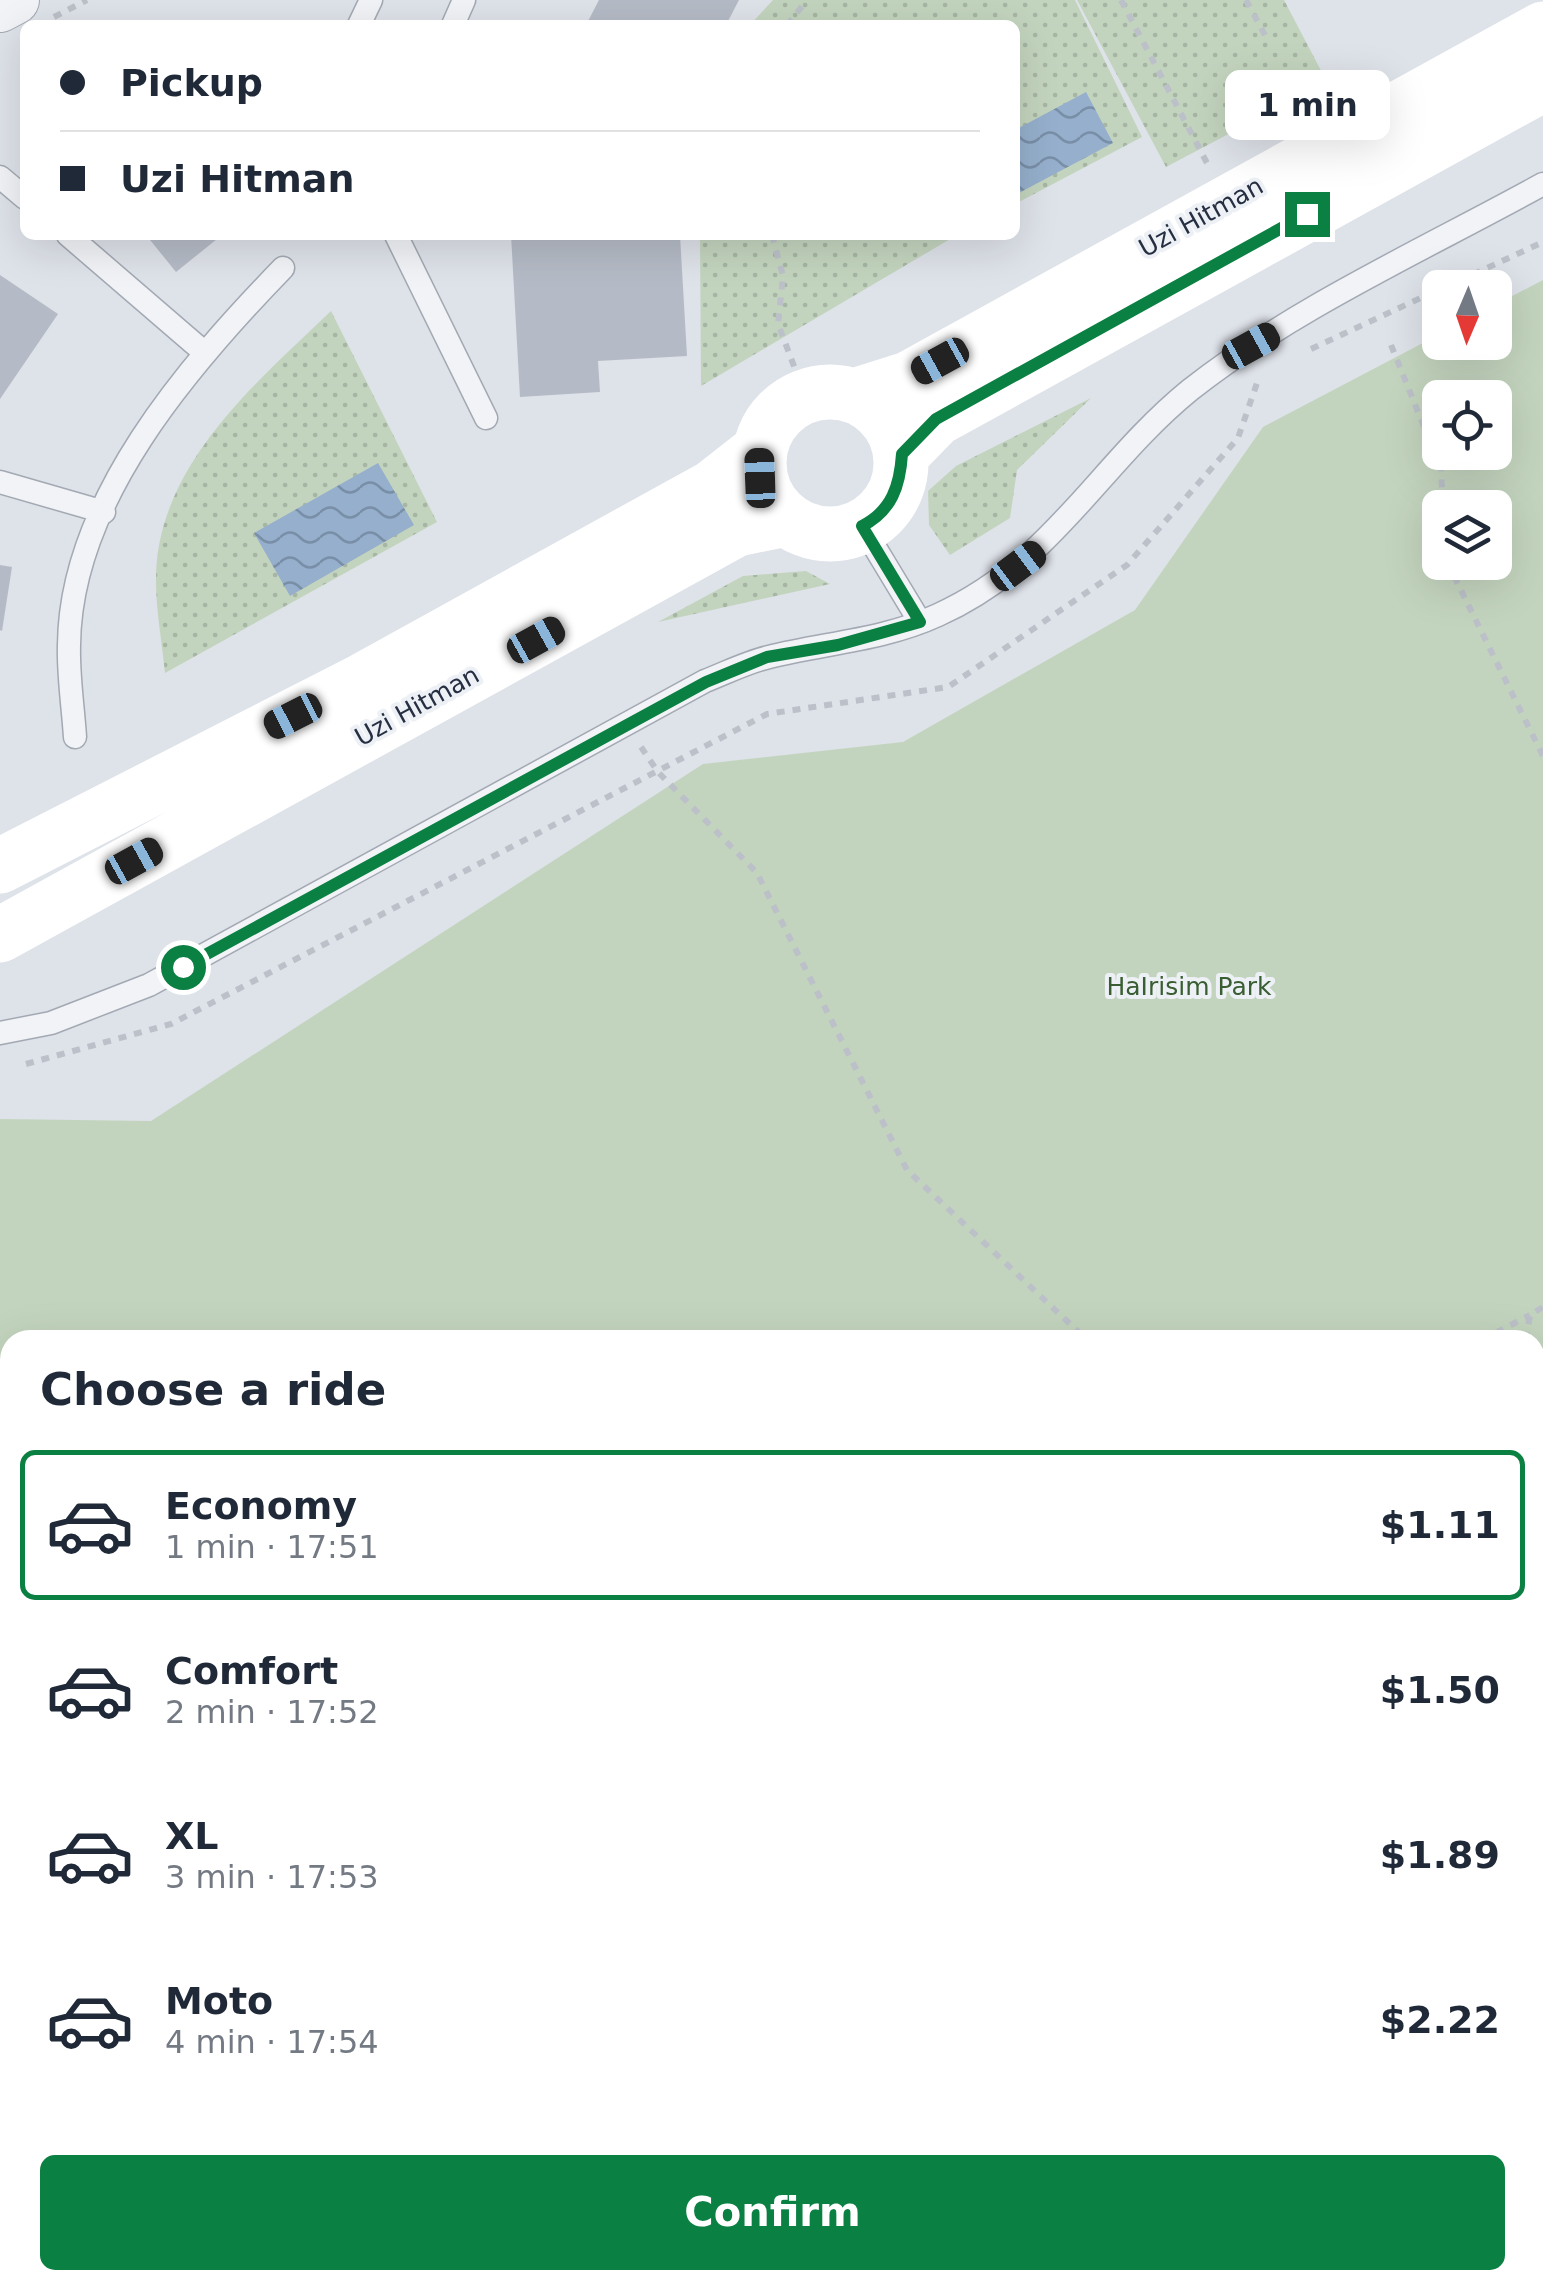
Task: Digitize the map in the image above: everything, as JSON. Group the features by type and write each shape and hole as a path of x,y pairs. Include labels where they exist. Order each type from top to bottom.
{"street":[{"path":"0,8 16,0"},
{"name":"Uzi Hitman","path":"829,396 908,379 1543,29"},
{"name":"Uzi Hitman","path":"902,454 936,419 1543,84"},
{"path":"829,396 884,415 902,454 901,479 890,502 862,526 833,535 808,531 786,519 769,500 760,478 759,451 767,427 783,408 829,396"},
{"name":"Uzi Hitman","path":"0,866 375,673 714,487 759,451"},
{"name":"Uzi Hitman","path":"0,935 737,530 786,519"}],"lane":[{"path":"0,177 20,194"},
{"path":"0,1033 51,1023 149,986 706,682 767,657 838,645 920,622 998,580 1038,550 1136,440 1189,392 1251,346 1543,184"},
{"path":"74,240 205,353"},
{"path":"398,240 486,418"},
{"path":"76,736 68,642 84,558 118,480 169,397 284,268"},
{"path":"0,482 104,512"},
{"path":"862,526 920,622"}],"path":[{"path":"50,20 88,0"},
{"path":"792,20 808,0"},
{"path":"1121,0 1228,202"},
{"path":"1246,0 1266,37"},
{"path":"773,240 783,276 778,324 829,396"},
{"path":"1482,270 1543,242"},
{"path":"1296,356 1422,297"},
{"path":"1390,345 1440,469 1442,490"},
{"path":"15,1066 62,1058 170,1024 767,714 948,686 1127,565 1238,438 1261,373"},
{"path":"1456,580 1543,756"},
{"path":"627,724 658,772 757,873 907,1170 1076,1330"},
{"path":"1500,1330 1543,1307"},
{"path":"1528,1330 1530,1314"}],"green space":[{"path":"773,0 1075,0 1142,137 1020,201 1020,20 755,20"},
{"path":"1077,0 1284,0 1327,82 1166,167"},
{"path":"700,240 949,240 701,386"},
{"name":"HaIrisim Park","path":"1543,280 1543,1330 0,1330 0,1119 151,1121 703,764 903,742 1135,610 1263,427 1422,343 1422,360 1512,360 1512,296"},
{"path":"331,311 437,522 165,673 156,581 160,540 172,501 215,430 242,398"},
{"path":"1091,398 1017,470 1010,518 950,555 929,525 928,491 956,466"},
{"path":"806,571 830,584 658,622 743,576"}],"water":[{"path":"1086,92 1113,143 1020,192 1020,127"},
{"path":"378,463 414,525 290,596 254,533"}],"building":[{"path":"599,0 739,0 729,20 589,20"},
{"path":"150,240 216,240 176,272"},
{"path":"511,240 680,240 687,356 598,361 600,392 520,397"},
{"path":"0,275 58,314 0,399"},
{"path":"0,565 12,567 2,631 0,630"}],"route":[{"path":"183,967 706,682 767,657 838,645 920,622 862,526 890,502 901,479 902,454 936,419 1307,214"}]}
